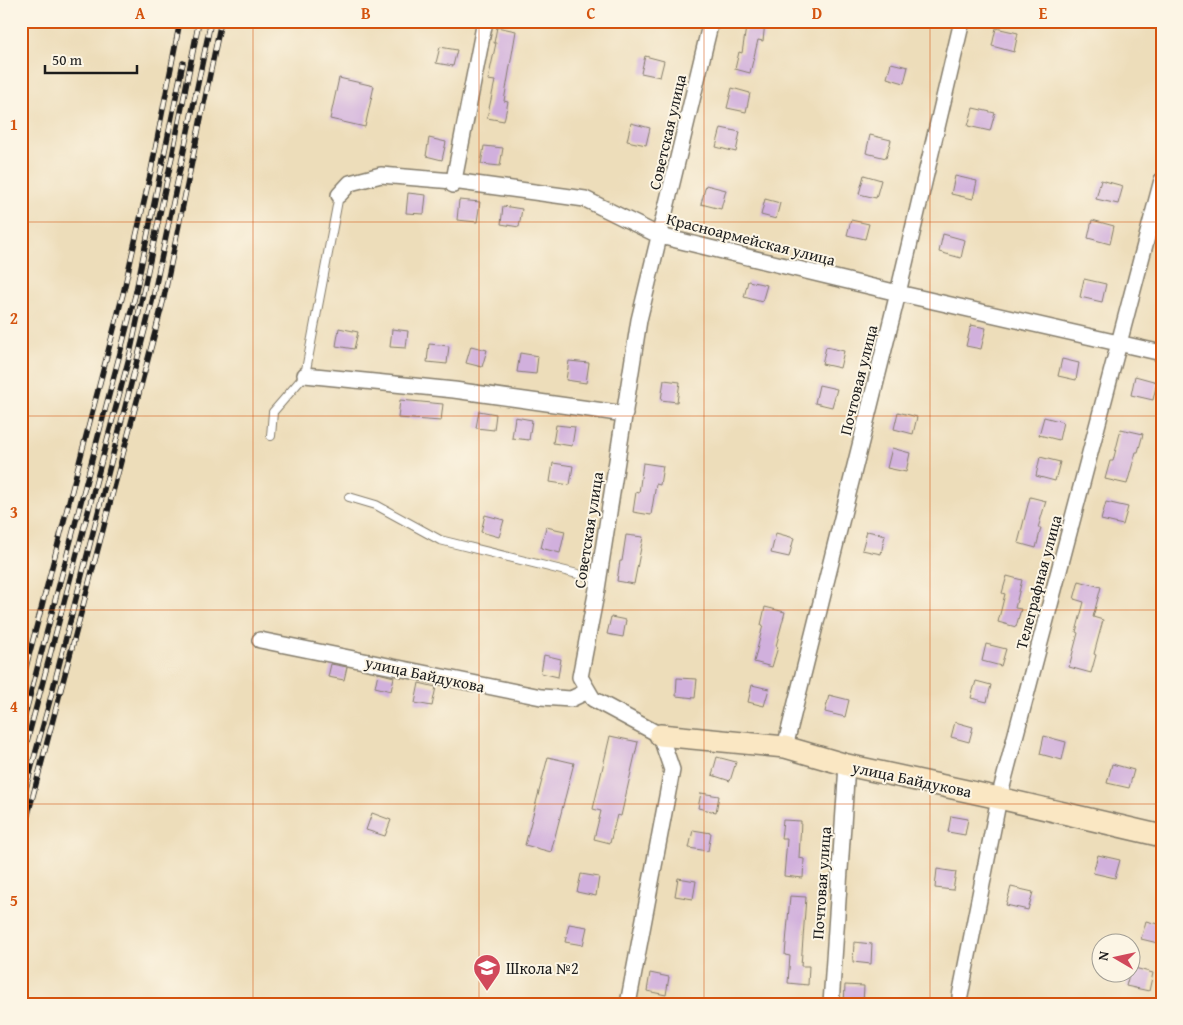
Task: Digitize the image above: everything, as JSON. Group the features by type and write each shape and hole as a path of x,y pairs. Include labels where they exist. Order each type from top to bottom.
{"street":[{"path":"453,183 485,21"},
{"name":"Советская улица","path":"588,691 580,677 598,579 640,320 711,21"},
{"name":"Почтовая улица","path":"785,747 898,294 962,21"},
{"name":"Красноармейская улица","path":"339,195 350,183 381,175 585,199 660,236 898,294 1162,353"},
{"name":"Телеграфная улица","path":"960,996 1000,798 1162,180"},
{"path":"305,375 454,390 624,414"},
{"name":"улица Байдукова","path":"260,640 541,697 571,699 588,691"},
{"path":"588,691 593,699 660,735 672,770 628,1004"},
{"name":"улица Байдукова","path":"660,735 785,747 846,765 1000,798 1162,836"},
{"name":"Почтовая улица","path":"830,1004 846,765"}],"lane":[{"path":"271,436 273,412 305,375 339,195"},
{"path":"349,497 376,505 440,540 598,579"}],"building":[{"path":"747,21 765,22 763,41 758,40 750,73 735,69 739,52 742,53"},
{"path":"497,27 516,31 504,101 508,102 504,121 487,118 495,81 488,80 496,43 494,43"},
{"path":"996,28 1018,33 1014,52 992,46"},
{"path":"440,47 457,50 453,66 436,63"},
{"path":"645,56 664,61 660,77 641,73"},
{"path":"891,63 908,67 904,83 887,78"},
{"path":"339,78 374,86 365,127 330,119"},
{"path":"732,88 750,93 746,112 727,108"},
{"path":"973,108 995,113 990,131 968,126"},
{"path":"631,123 650,128 646,145 627,141"},
{"path":"721,128 740,132 736,152 716,147"},
{"path":"870,135 891,140 886,158 866,153"},
{"path":"429,138 446,142 442,160 426,156"},
{"path":"484,146 503,148 500,166 481,164"},
{"path":"864,175 881,180 876,198 859,194"},
{"path":"955,176 977,181 973,199 951,194"},
{"path":"1101,180 1123,186 1118,204 1096,199"},
{"path":"706,185 726,190 721,209 701,204"},
{"path":"408,193 426,195 424,214 406,213"},
{"path":"765,199 780,203 776,219 761,215"},
{"path":"459,200 480,202 477,222 457,220"},
{"path":"503,206 522,209 519,227 501,224"},
{"path":"851,220 869,224 865,239 847,235"},
{"path":"1092,220 1114,226 1110,244 1088,238"},
{"path":"943,234 965,240 961,258 939,252"},
{"path":"1084,279 1106,284 1102,302 1080,297"},
{"path":"748,281 767,285 762,302 744,297"},
{"path":"971,325 986,328 981,349 966,346"},
{"path":"339,328 358,332 354,349 336,346"},
{"path":"392,329 408,331 406,348 390,347"},
{"path":"429,344 449,346 447,364 427,362"},
{"path":"471,346 487,350 482,367 466,363"},
{"path":"826,347 844,351 840,368 822,364"},
{"path":"520,353 538,356 536,374 517,372"},
{"path":"1062,359 1079,363 1076,380 1058,376"},
{"path":"569,361 589,363 586,383 566,380"},
{"path":"1135,376 1157,382 1153,400 1131,395"},
{"path":"664,380 680,382 677,402 661,400"},
{"path":"819,385 837,389 832,407 815,403"},
{"path":"400,400 443,404 441,421 398,418"},
{"path":"479,411 496,414 494,430 476,428"},
{"path":"898,412 917,417 913,434 894,429"},
{"path":"515,417 532,420 529,440 512,438"},
{"path":"1044,417 1063,422 1059,440 1039,435"},
{"path":"556,425 575,427 572,446 553,443"},
{"path":"1121,429 1143,434 1127,484 1105,479 1110,461 1113,461"},
{"path":"892,448 910,453 906,472 887,468"},
{"path":"1040,457 1060,462 1055,481 1036,476"},
{"path":"553,463 573,466 570,485 550,482"},
{"path":"643,463 663,466 660,485 656,484 651,515 633,512 636,492 639,493"},
{"path":"1030,497 1046,501 1038,528 1041,528 1036,548 1018,543"},
{"path":"1106,502 1128,507 1123,525 1101,520"},
{"path":"485,515 504,520 499,537 481,532"},
{"path":"546,527 565,531 560,553 541,548"},
{"path":"867,531 885,535 881,554 862,550"},
{"path":"776,533 794,538 789,557 771,553"},
{"path":"626,535 643,537 634,584 617,581"},
{"path":"1007,576 1022,580 1015,608 1021,609 1016,627 998,622 1005,594 1002,593"},
{"path":"1079,581 1101,587 1093,617 1103,620 1091,673 1069,667 1084,602 1074,599"},
{"path":"765,607 785,612 772,667 754,662 763,625 761,625"},
{"path":"611,617 626,620 623,637 607,634"},
{"path":"986,644 1006,649 1001,666 982,661"},
{"path":"544,655 561,659 558,677 541,673"},
{"path":"331,664 347,667 344,680 328,677"},
{"path":"378,673 394,677 391,691 375,687"},
{"path":"677,678 697,679 695,698 676,696"},
{"path":"976,681 991,685 987,702 971,698"},
{"path":"419,683 436,687 432,706 415,703"},
{"path":"752,685 769,689 764,706 748,702"},
{"path":"829,695 849,700 845,717 825,712"},
{"path":"955,722 973,727 969,742 951,737"},
{"path":"610,736 638,742 621,816 617,815 610,843 594,839 601,811 593,809"},
{"path":"1044,736 1066,742 1062,760 1040,754"},
{"path":"548,757 574,763 551,852 525,845"},
{"path":"717,757 736,762 730,781 712,775"},
{"path":"1112,764 1134,770 1129,788 1107,783"},
{"path":"701,793 719,796 716,812 698,808"},
{"path":"372,813 391,820 385,836 366,830"},
{"path":"951,816 968,819 965,835 948,832"},
{"path":"783,820 801,821 799,858 804,859 803,878 784,876 787,839 781,839"},
{"path":"693,830 711,833 708,851 689,848"},
{"path":"1098,855 1120,860 1115,878 1093,873"},
{"path":"937,869 956,872 953,890 935,888"},
{"path":"581,874 599,877 596,896 577,892"},
{"path":"678,878 696,881 693,899 675,896"},
{"path":"1011,887 1033,892 1028,910 1006,905"},
{"path":"790,896 806,897 801,966 809,966 808,985 788,983 790,956 785,955"},
{"path":"1146,921 1162,925 1162,944 1141,939"},
{"path":"569,924 587,927 583,945 565,942"},
{"path":"854,942 872,944 871,964 853,962"},
{"path":"1140,969 1153,973 1149,991 1126,986 1127,982 1140,982"},
{"path":"650,973 669,977 666,995 647,991"},
{"path":"845,985 864,986 863,1004 844,1004"}],"railway":[{"path":"21,686 123,294 151,171 180,21"},
{"path":"21,764 130,354 199,21"},
{"path":"21,806 153,298 211,21"},
{"path":"21,841 163,302 221,21"},
{"path":"21,730 135,296 183,63"}],"place":[{"name":"Школа №2","path":"487,992"}]}
